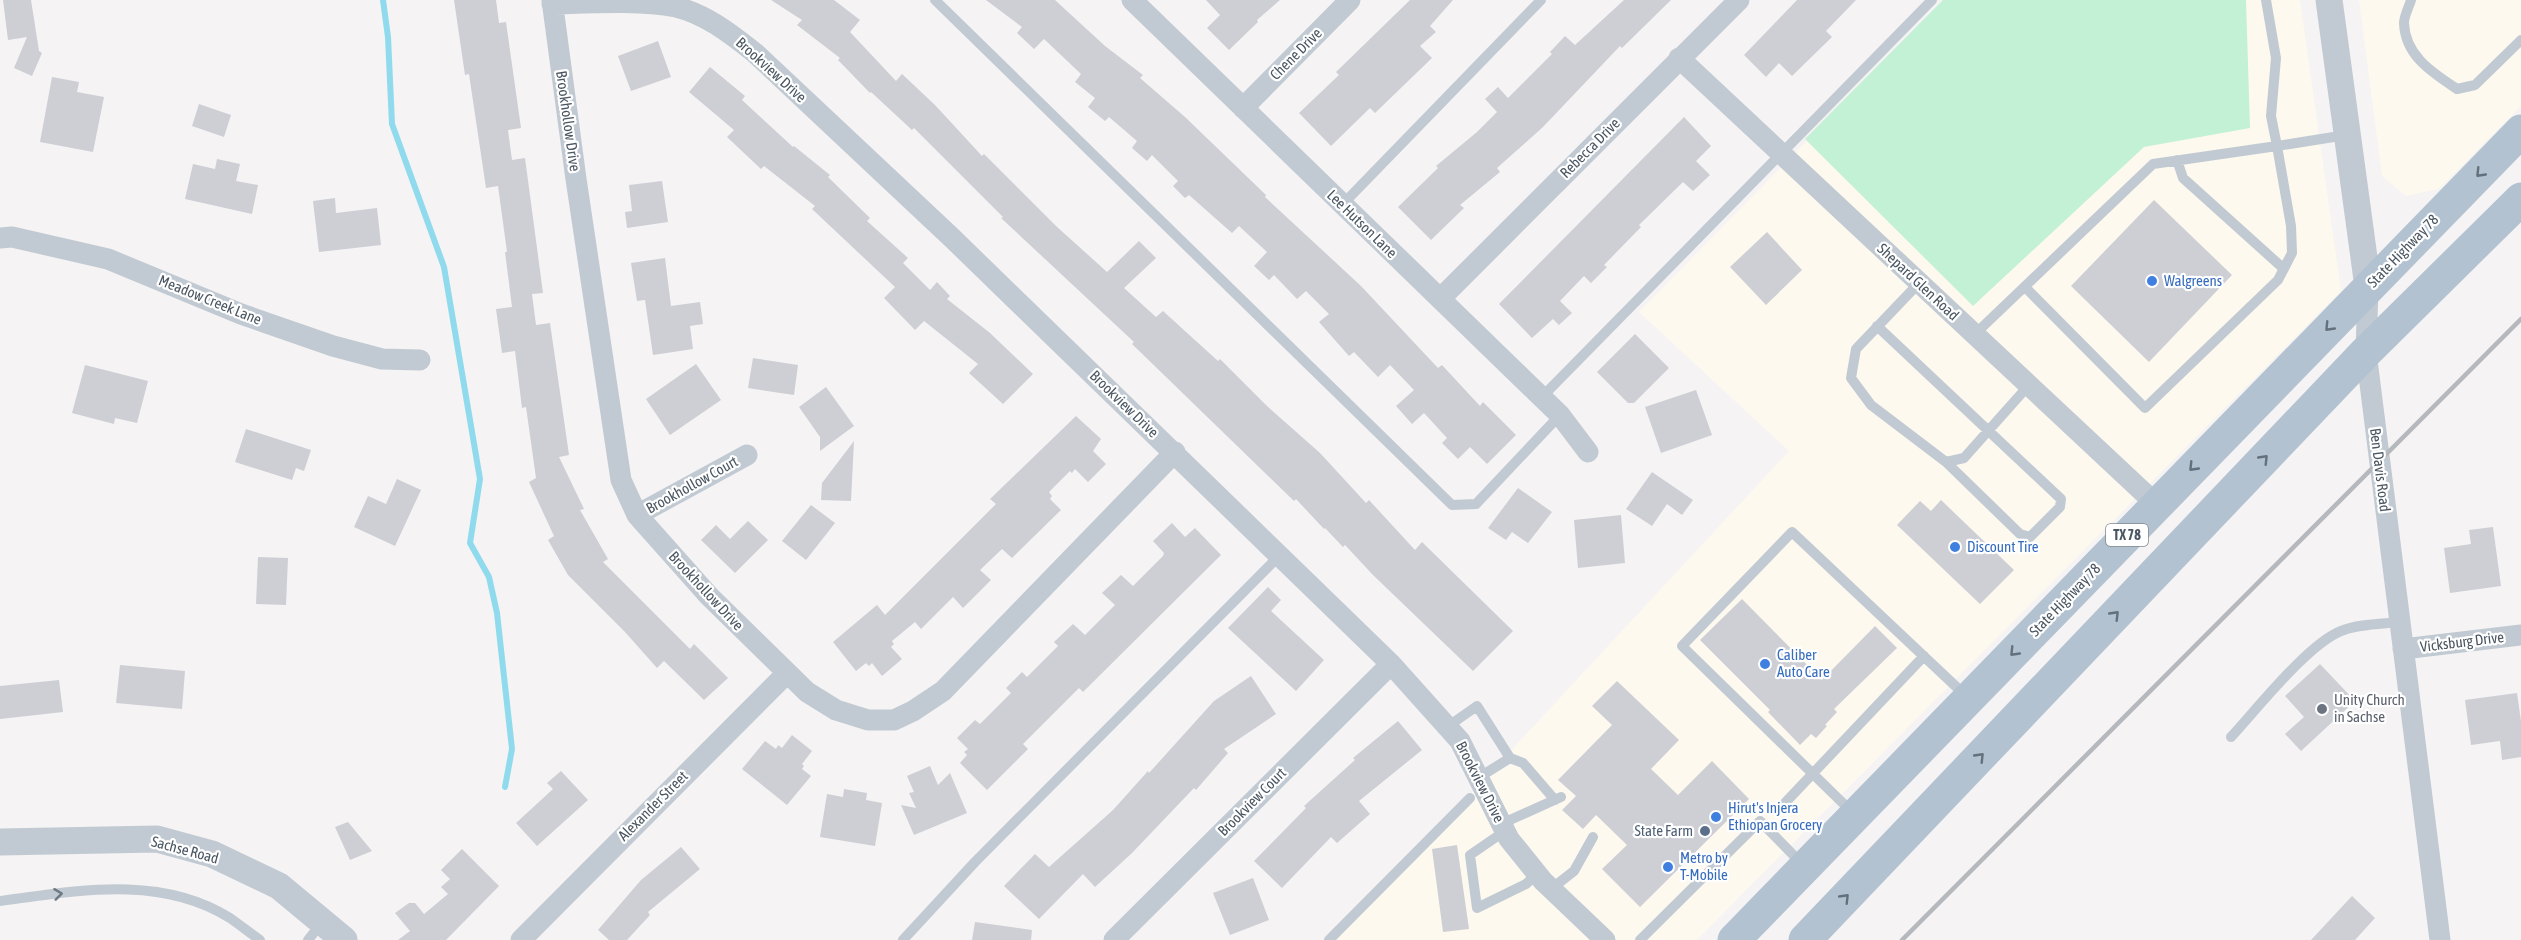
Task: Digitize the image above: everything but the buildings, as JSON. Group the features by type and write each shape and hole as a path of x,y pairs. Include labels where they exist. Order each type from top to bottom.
{"main road":[{"name":"State Highway 78","path":"1734,940 2521,131"},
{"path":"1805,940 2366,352 2521,199"}],"street":[{"name":"Chene Drive","path":"1243,108 1350,0"},
{"name":"Rebecca Drive","path":"1441,298 1739,0"},
{"name":"Ben Davis Road","path":"2330,0 2346,135 2368,287 2366,352 2440,940"},
{"name":"Brookview Drive","path":"552,2 622,3 677,8 720,26 755,53 943,229 1391,664 1460,741 1509,839 1544,881 1605,940"},
{"name":"Brookhollow Drive","path":"552,2 621,480 638,515 709,596 786,674 807,692 836,710 868,720 894,720 913,711 943,691 1175,452"},
{"name":"Lee Hutson Lane","path":"1142,3 1243,108 1560,415 1588,452"},
{"name":"Shepard Glen Road","path":"1679,58 2157,505"},
{"name":"Meadow Creek Lane","path":"0,238 12,237 108,259 241,314 333,346 382,359 420,360"},
{"name":"Brookhollow Court","path":"638,515 747,454"},
{"name":"Vicksburg Drive","path":"2403,649 2521,634"},
{"name":"Brookview Court","path":"1114,940 1391,664"},
{"name":"Alexander Street","path":"521,940 786,674"},
{"name":"Sachse Road","path":"0,842 157,839 212,854 279,886 315,931 344,940"}],"lane":[{"path":"935,0 1452,505 1476,504 1560,415"},
{"path":"1342,205 1541,0"},
{"path":"1542,397 1932,0"},
{"path":"2025,287 2145,408 2278,280 2292,253 2291,226 2271,116 2276,58 2266,0"},
{"path":"2411,0 2404,22 2408,42 2424,67 2457,89 2475,85 2521,40"},
{"path":"1974,335 2153,164 2346,135"},
{"path":"2177,160 2183,178 2284,269"},
{"path":"1877,326 2061,499 2060,507 2030,537 2020,534 1946,462 1871,405 1851,378 1856,349 1877,326 1919,283"},
{"path":"1946,462 1965,458 2029,385"},
{"path":"1856,815 1682,646 1792,532 1969,699"},
{"path":"903,940 975,862 1280,555"},
{"path":"2231,737 2313,649 2330,636 2361,626 2400,622"},
{"path":"1783,805 1924,656"},
{"path":"1447,727 1477,706 1510,758 1523,763 1558,799 1503,828 1470,855 1477,908 1526,884 1544,881 1574,871 1593,837"},
{"path":"1478,778 1510,758"},
{"path":"1329,940 1470,798"},
{"path":"1640,940 1760,821 1805,867"},
{"path":"0,901 98,888 144,890 187,899 228,917 260,940"}],"shaded area":[{"path":"1945,0 2300,0 2341,291 1697,940 1335,940 1789,451 1639,312"},
{"path":"2359,0 2521,0 2521,106 2439,189 2406,196 2382,176"}],"green space":[{"path":"1943,0 2246,0 2250,128 2144,147 1973,306 1805,139"}],"waterway":[{"path":"383,0 388,37 392,124 444,267 480,479 470,543 489,577 497,613 512,749 505,787"}],"railway":[{"path":"1902,940 2521,319"}],"place":[{"name":"Walgreens","path":"2152,281"},
{"name":"Discount Tire","path":"1955,547"},
{"name":"Caliber Auto Care","path":"1765,664"},
{"name":"Unity Church in Sachse","path":"2322,709"},
{"name":"Hirut's Injera Ethiopan Grocery","path":"1716,817"},
{"name":"State Farm","path":"1705,831"},
{"name":"Metro by T-Mobile","path":"1668,867"}]}
